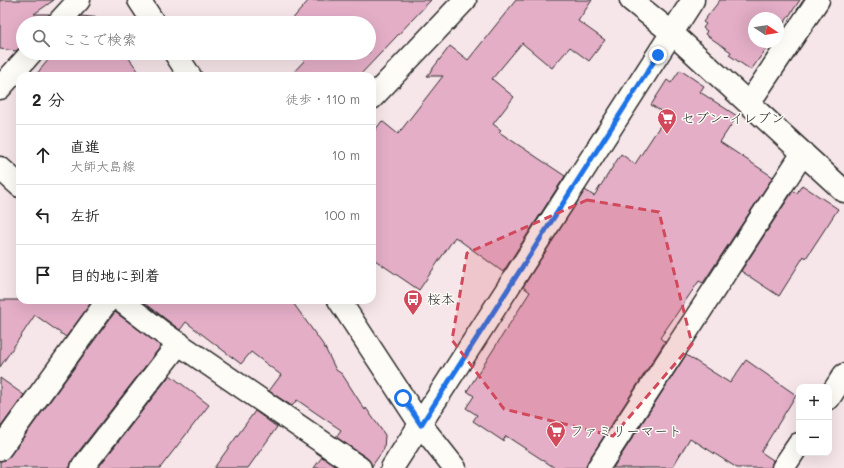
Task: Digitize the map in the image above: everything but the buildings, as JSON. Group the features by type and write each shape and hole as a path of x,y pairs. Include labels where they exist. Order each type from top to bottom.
{"street":[{"path":"64,16 79,0"},
{"path":"139,0 149,16"},
{"path":"376,94 465,0"},
{"path":"631,0 672,33 844,191"},
{"path":"392,468 693,0"},
{"path":"749,103 818,0"},
{"path":"3,77 23,60"},
{"path":"180,60 187,72"},
{"path":"598,468 803,153"},
{"path":"0,168 16,182"},
{"path":"0,449 105,304"},
{"path":"125,304 179,343 360,468"},
{"path":"342,304 421,425 455,468"},
{"path":"82,468 179,343"},
{"path":"832,393 844,375"},
{"path":"783,468 796,448"}],"highlighted area":[{"path":"587,200 659,212 692,344 613,436 504,409 452,340 467,253"}],"place":[{"name":"セブン-イレブン","path":"667,135"},
{"name":"桜本","path":"413,316"},
{"name":"ファミリーマート","path":"556,448"}],"route":[{"path":"403,398 421,425 658,55"}]}
